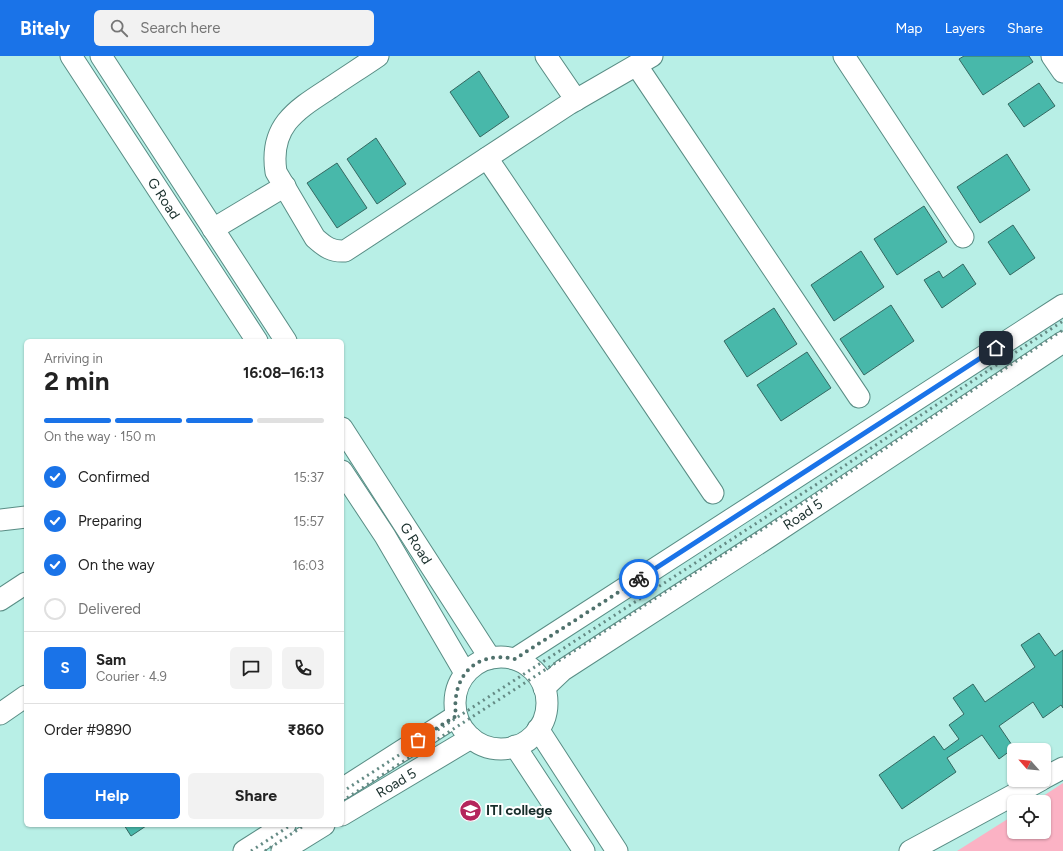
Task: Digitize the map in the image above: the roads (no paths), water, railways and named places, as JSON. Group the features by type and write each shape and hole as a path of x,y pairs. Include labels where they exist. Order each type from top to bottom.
{"street":[{"name":"G Road","path":"71,56 256,339"},
{"name":"G Road","path":"101,56 285,339"},
{"path":"378,56 295,111 282,130 276,145 274,159 276,172 315,238 324,246 334,252 345,251 576,100 645,61 859,397"},
{"path":"546,56 576,100"},
{"path":"844,56 963,237"},
{"path":"1052,56 1063,72"},
{"path":"487,158 713,493"},
{"path":"213,230 285,186"},
{"path":"515,659 1063,305"},
{"name":"Road 5","path":"544,688 563,670 770,536 1063,342"},
{"name":"G Road","path":"344,431 490,658"},
{"name":"G Road","path":"344,474 385,536 465,673"},
{"path":"0,520 24,517"},
{"path":"0,600 24,584"},
{"path":"504,657 515,659 530,667 539,677 544,688 547,702 544,716 538,729 528,739 515,746 500,749 484,746 471,738 462,728 456,716 454,701 458,686 465,673 476,663 490,658 504,657"},
{"path":"0,714 24,697"},
{"name":"Road 5","path":"344,788 456,716"},
{"path":"538,729 617,851"},
{"name":"Road 5","path":"344,814 471,738"},
{"path":"515,746 584,851"},
{"path":"1051,774 1063,768"},
{"path":"910,851 1028,787"},
{"path":"244,851 282,827"},
{"path":"282,851 321,827"}],"railway":[{"path":"344,791 817,484 1063,321"},
{"path":"344,800 820,492 1063,330"},
{"path":"251,851 288,827"},
{"path":"265,851 302,827"}],"place":[{"name":"ITI college","path":"471,810"}]}
